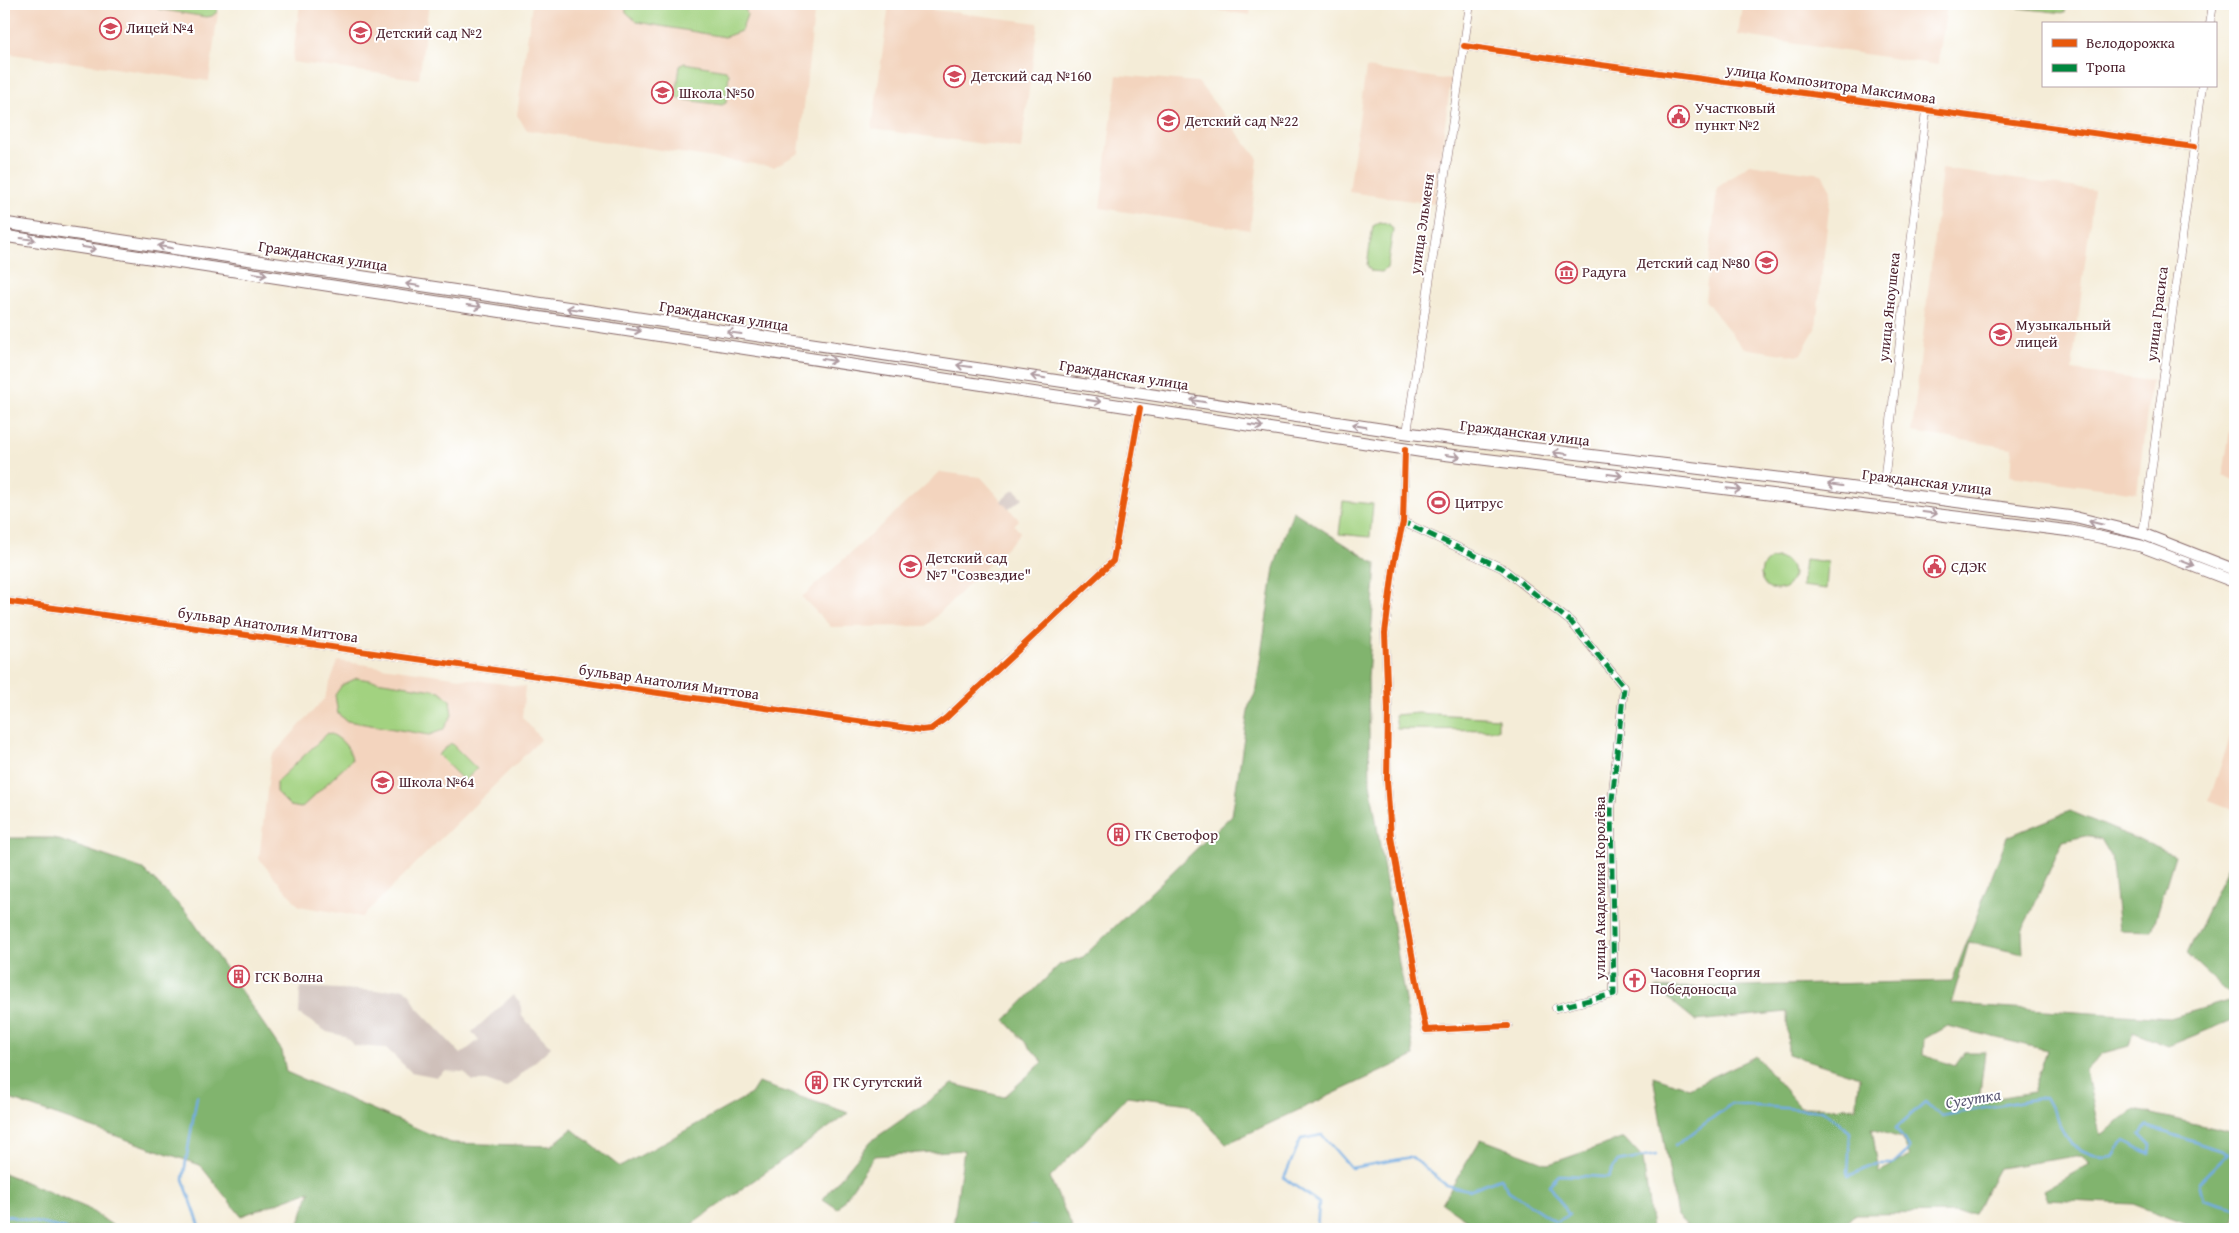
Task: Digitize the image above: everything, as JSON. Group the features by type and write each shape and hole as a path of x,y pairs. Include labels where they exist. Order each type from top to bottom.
{"main road":[{"name":"Гражданская улица","path":"4,223 1407,433 2073,517 2143,534 2235,570"},
{"name":"Гражданская улица","path":"4,236 1405,448 1882,506 2071,532 2141,546 2235,582"},
{"path":"212,267 213,255"},
{"path":"781,353 783,340"},
{"name":"улица Эльменя","path":"1405,448 1407,433"},
{"name":"улица Яноушека","path":"1882,506 1883,492"},
{"name":"улица Грасиса","path":"2141,546 2143,534"}],"street":[{"name":"улица Эльменя","path":"1407,433 1470,4"},
{"path":"2210,22 2213,4"},
{"name":"улица Композитора Максимова","path":"1464,46 2194,147"},
{"name":"улица Грасиса","path":"2143,534 2202,88"},
{"name":"улица Яноушека","path":"1883,492 1926,110"},
{"name":"бульвар Анатолия Миттова","path":"4,600 889,726 930,729 946,718 1113,561 1140,408"},
{"path":"1405,448 1403,522 1394,562 1385,633 1388,709 1388,814 1426,1030 1508,1026"},
{"name":"улица Академика Королёва","path":"1403,522 1502,568 1571,622 1624,687 1612,810 1614,994 1556,1008"}],"shaded area":[{"name":"Лицей №4","path":"4,4 219,4 209,81 4,53"},
{"name":"Детский сад №2","path":"300,4 429,4 419,79 292,62"},
{"name":"Школа №50","path":"532,4 815,4 799,153 774,167 527,130 517,115"},
{"name":"Детский сад №160","path":"889,4 1038,23 1021,149 872,129"},
{"path":"1172,4 1251,4 1250,15"},
{"path":"1742,4 1947,4 1938,65 1738,35"},
{"path":"1366,68 1451,80 1434,204 1349,192"},
{"name":"Детский сад №22","path":"1117,75 1198,82 1258,159 1250,230 1100,208"},
{"name":"Детский сад №80","path":"1749,164 1822,174 1831,190 1816,327 1801,354 1797,356 1743,348 1705,300 1717,188"},
{"name":"Музыкальный лицей","path":"1942,169 2094,190 2072,370 2151,381 2137,493 2010,476 2012,448 1912,432"},
{"path":"2235,398 2235,480 2223,475"},
{"name":"Детский сад №7 \"Созвездие\"","path":"940,472 981,477 1019,520 1014,525 1020,532 1017,537 926,626 831,627 802,597"},
{"path":"1014,489 1023,498 1009,509 1001,501"},
{"name":"Школа №64","path":"338,661 525,687 522,717 541,739 362,917 299,906 259,859 271,757 324,699"},
{"path":"2235,722 2235,811 2209,801"},
{"path":"300,987 377,991 404,988 411,995 417,1008 461,1054 479,1040 472,1032 513,995 520,1002 522,1016 551,1047 506,1088 486,1081 472,1081 464,1072 444,1071 437,1077 411,1072 386,1048 355,1046 344,1036 327,1032 299,1014"}],"green space":[{"path":"152,4 218,4 217,12 212,16 206,17 158,9"},
{"path":"625,4 744,4 747,15 741,31 725,37 637,22 626,12"},
{"path":"2019,4 2066,4 2065,13 2019,8"},
{"path":"684,63 726,70 729,74 726,103 722,105 679,99 676,95 680,66"},
{"path":"1379,223 1389,224 1393,229 1387,268 1382,272 1371,271 1367,265 1373,226"},
{"path":"1343,501 1373,504 1370,537 1339,534"},
{"path":"1293,511 1376,564 1368,678 1370,783 1414,1056 1226,1144 1189,1104 1127,1096 1050,1178 1073,1229 963,1229 953,1227 964,1150 874,1156 838,1209 823,1199 871,1141 953,1084 1004,1097 1043,1062 1005,1020 1059,965 1083,957 1232,815 1249,705 1255,694 1274,568"},
{"path":"1777,558 1783,559 1788,563 1792,568 1792,580 1788,585 1783,589 1777,590 1771,589 1766,585 1762,580 1761,574 1762,568 1766,563 1771,559"},
{"path":"1805,559 1828,562 1826,589 1802,586"},
{"path":"357,678 440,691 450,700 452,715 443,730 429,735 347,721 338,714 335,695 342,685"},
{"path":"1418,713 1498,718 1498,730 1397,729 1395,715"},
{"path":"328,733 344,743 352,760 301,808 290,806 276,792 276,782"},
{"path":"451,743 477,769 464,781 438,755"},
{"path":"2070,811 2175,855 2152,931 2119,930 2111,856 2101,839 2085,836 2063,841 2022,931 2023,954 1969,942 1951,1004 2170,1018 2235,999 2235,1019 2168,1046 2133,1032 2129,1046 2103,1053 2086,1071 2100,1135 2135,1110 2235,1133 2235,1221 2220,1227 2221,1229 2199,1229 2133,1204 2047,1200 2043,1190 2090,1164 2083,1155 1999,1168 1974,1213 1855,1214 1839,1229 1793,1229 1785,1222 1776,1229 1691,1229 1677,1216 1653,1076 1689,1088 1756,1056 1800,1107 1856,1108 1860,1077 1788,1054 1787,1012 1696,1021 1655,988 1952,981 2007,837","holes":["1947,1026 2047,1050 2033,1092 1979,1101 1985,1052 1965,1052 1955,1066 1923,1055 1924,1039","1872,1129 1901,1138 1910,1156 1879,1172"]},
{"path":"4,838 53,838 143,869 188,914 282,1051 286,1072 451,1143 551,1146 572,1129 620,1167 751,1094 758,1083 849,1113 685,1229 297,1229 310,1191 241,1216 200,1165 4,1097"},
{"path":"2235,852 2235,998 2187,954"},
{"path":"1624,1138 1643,1159 1652,1229 1480,1229 1442,1203 1481,1139 1549,1164"},
{"path":"4,1173 87,1208 118,1229 4,1229"}],"waterway":[{"path":"197,1096 183,1179 201,1229"},
{"name":"Сугутка","path":"1675,1146 1731,1104 1824,1111 1850,1132 1848,1176 1877,1164 1894,1164 1910,1149 1896,1128 1925,1102 1941,1116 2045,1097 2072,1146 2102,1158 2113,1157 2124,1141 2150,1154 2151,1145 2140,1134 2146,1126 2228,1153 2199,1182 2203,1199 2235,1208"},
{"name":"Сугутка","path":"1317,1229 1319,1203 1284,1178 1301,1139 1322,1135 1351,1168 1412,1157 1446,1185 1469,1190 1500,1178 1509,1191 1556,1222 1569,1215 1549,1185 1559,1175 1608,1177 1617,1162 1656,1155"},
{"name":"Сугутка","path":"4,1215 66,1229"},
{"name":"Сугутка","path":"1027,1229 1034,1226 1042,1229"}],"marked path":[{"path":"1402,525 1403,522 1502,568 1571,622 1624,687 1611,810 1614,994 1556,1008"}],"cycle path":[{"path":"1464,46 2194,147"},
{"path":"4,601 922,730 931,729 946,718 1113,561 1140,408"},
{"path":"1405,449 1403,522 1394,562 1385,633 1388,709 1387,781 1391,837 1426,1030 1508,1026"}],"place":[{"name":"Лицей №4","path":"110,28"},
{"name":"Детский сад №2","path":"360,33"},
{"name":"Детский сад №160","path":"955,76"},
{"name":"Школа №50","path":"663,93"},
{"name":"Участковый пункт №2","path":"1679,117"},
{"name":"Детский сад №22","path":"1169,121"},
{"name":"Детский сад №80","path":"1766,263"},
{"name":"Радуга","path":"1566,272"},
{"name":"Музыкальный лицей","path":"2000,334"},
{"name":"Цитрус","path":"1439,503"},
{"name":"Детский сад №7 \"Созвездие\"","path":"910,567"},
{"name":"СДЭК","path":"1935,567"},
{"name":"Школа №64","path":"383,782"},
{"name":"ГК Светофор","path":"1119,835"},
{"name":"ГСК Волна","path":"239,977"},
{"name":"Часовня Георгия Победоносца","path":"1634,981"},
{"name":"ГК Сугутский","path":"817,1082"}]}
